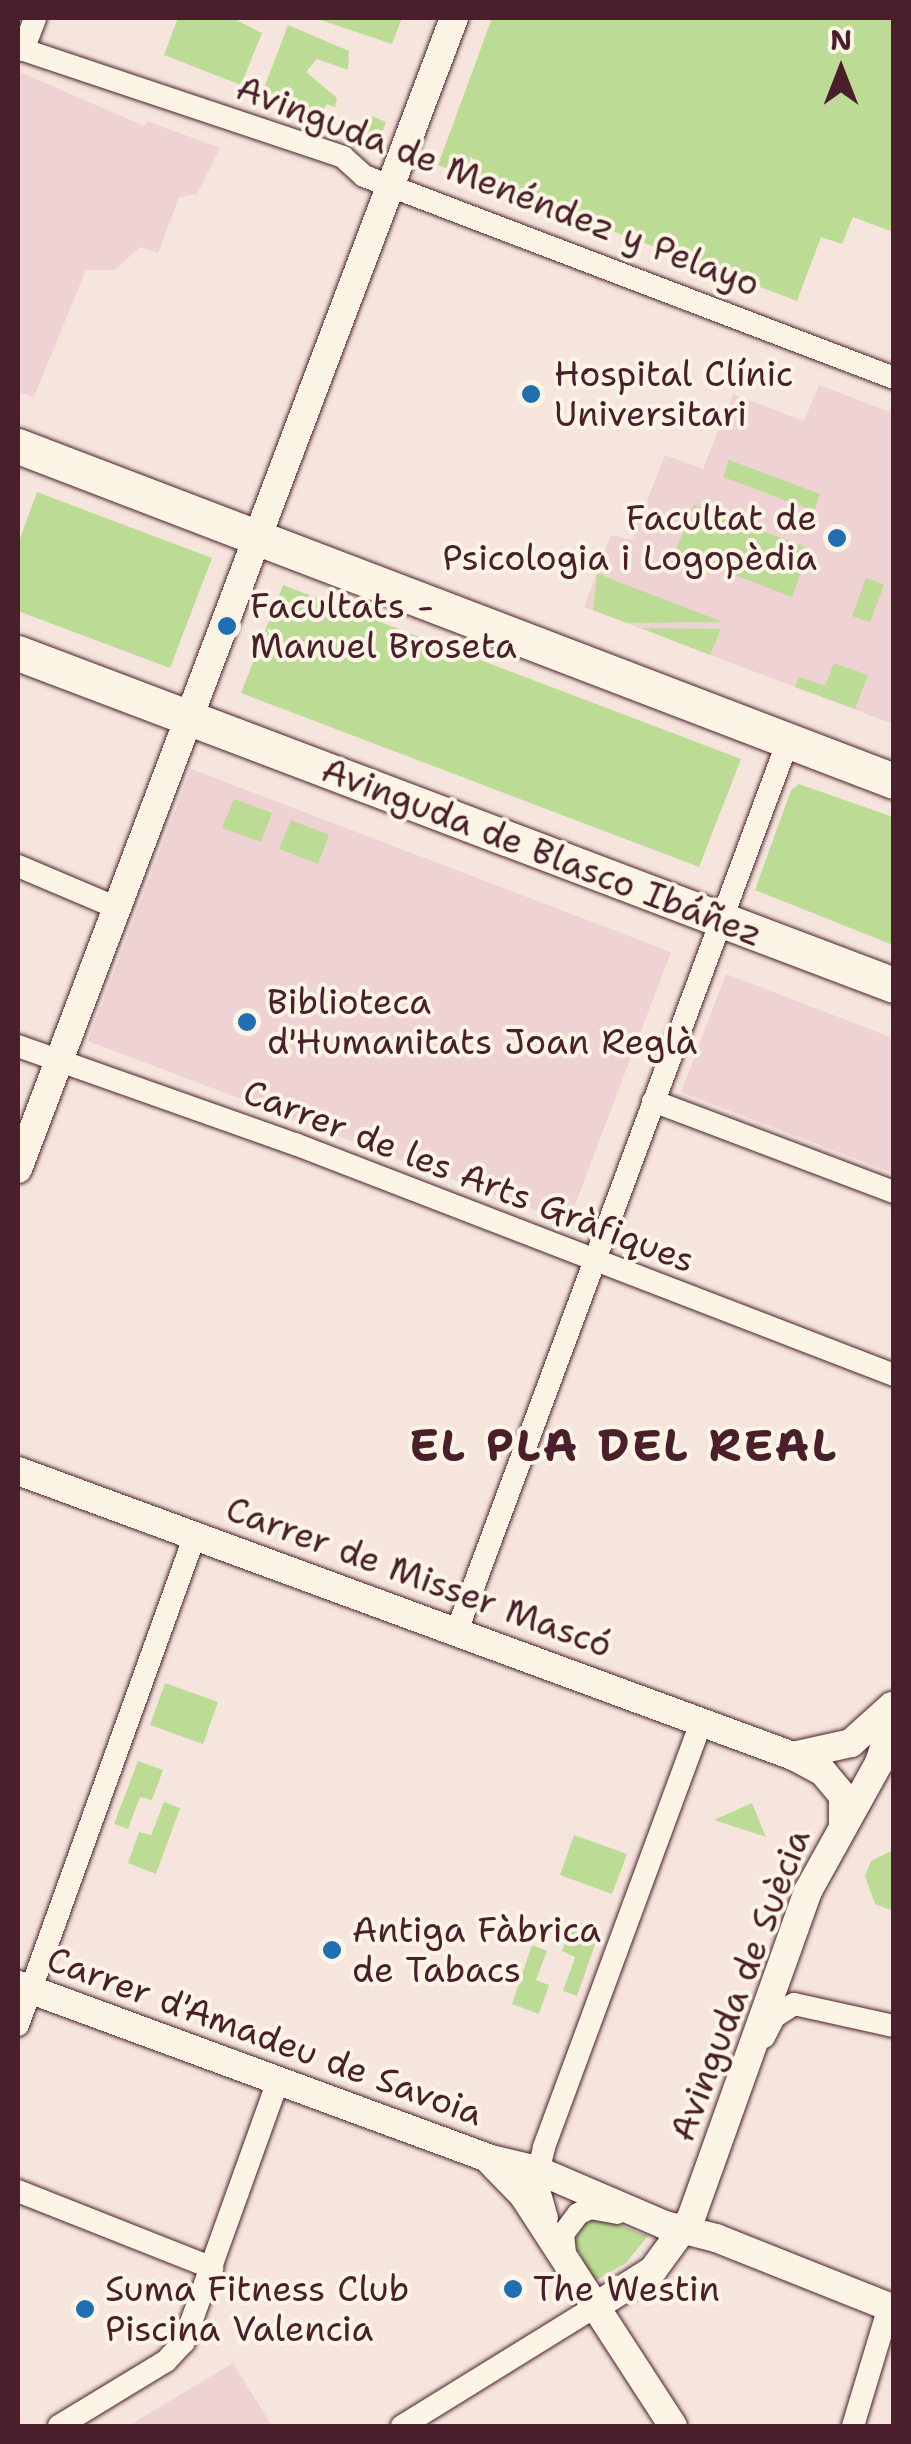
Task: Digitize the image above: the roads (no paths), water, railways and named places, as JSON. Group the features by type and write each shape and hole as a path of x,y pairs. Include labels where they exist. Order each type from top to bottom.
{"main road":[{"path":"18,446 894,781"},
{"name":"Avinguda de Blasco Ibáñez","path":"18,652 894,985"}],"street":[{"path":"20,48 35,18"},
{"path":"18,1169 191,718 254,537 454,18"},
{"name":"Avinguda de Menéndez y Pelayo","path":"20,48 292,138 343,158 390,186 894,378"},
{"path":"457,1631 788,741"},
{"path":"18,866 117,908"},
{"name":"Carrer de les Arts Gràfiques","path":"18,1046 894,1375"},
{"path":"653,1101 894,1192"},
{"name":"Carrer de Misser Mascó","path":"18,1471 793,1756 823,1772 842,1796 843,1825"},
{"path":"18,2025 24,1988 196,1535"},
{"path":"793,1756 851,1743 894,1705"},
{"name":"Avinguda de Suècia","path":"593,2308 653,2270 675,2227 733,2103 808,1891 878,1763 894,1716"},
{"path":"674,2426 593,2308 539,2201 537,2170 701,1722"},
{"name":"Carrer d'Amadeu de Savoia","path":"24,1988 487,2158 537,2170 675,2227"},
{"path":"733,2103 784,2008 821,2008 894,2026"},
{"path":"59,2426 178,2352 278,2081"},
{"path":"487,2158 518,2189 578,2279"},
{"path":"18,2194 212,2268"},
{"path":"564,2253 566,2228 585,2209 675,2227 891,2308 853,2426"},
{"path":"402,2426 593,2308"}],"place":[{"name":"Hospital Clínic Universitari","path":"531,394"},
{"name":"Facultat de Psicologia i Logopèdia","path":"837,538"},
{"name":"Facultats - Manuel Broseta","path":"227,626"},
{"name":"Biblioteca d'Humanitats Joan Reglà","path":"247,1022"},
{"name":"Antiga Fàbrica de Tabacs","path":"332,1950"},
{"name":"The Westin","path":"513,2289"},
{"name":"Suma Fitness Club Piscina Valencia","path":"85,2309"}],"district":[{"name":"EL PLA DEL REAL","path":"624,1446"}]}
